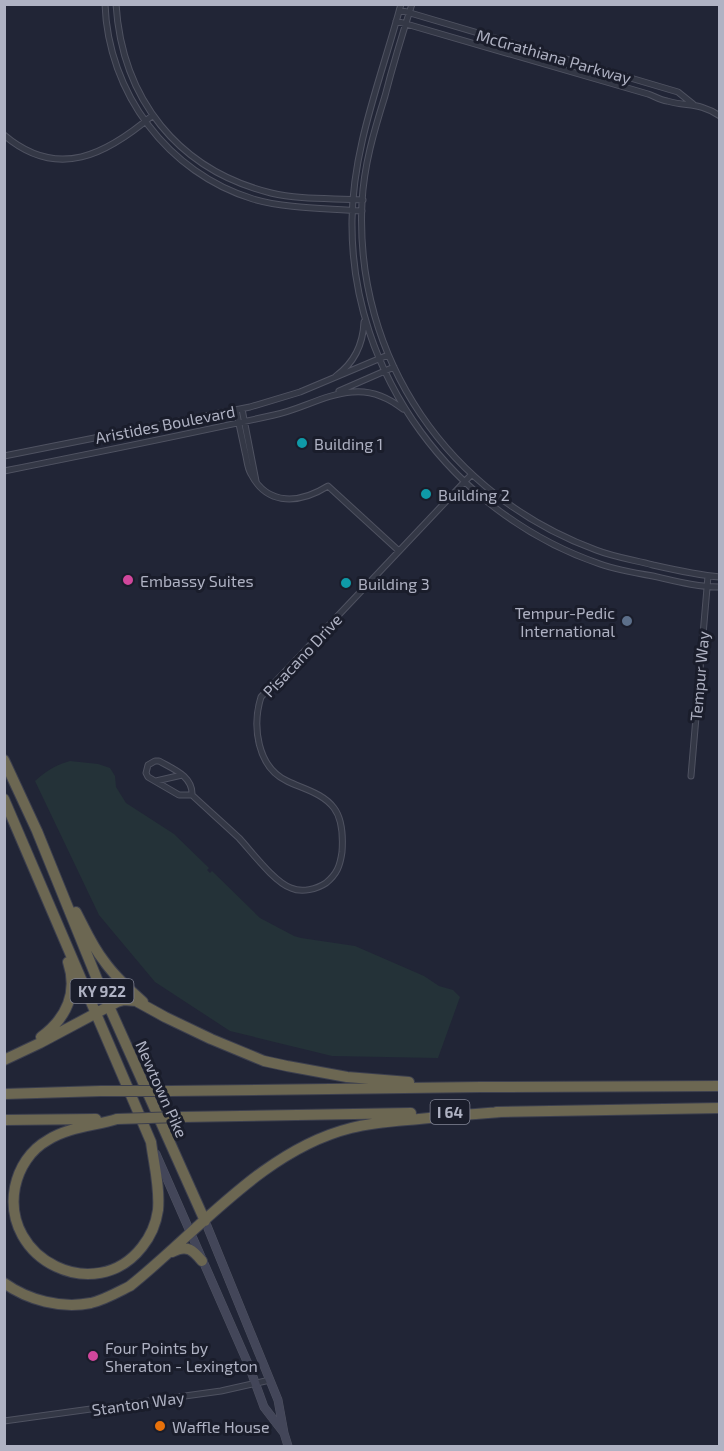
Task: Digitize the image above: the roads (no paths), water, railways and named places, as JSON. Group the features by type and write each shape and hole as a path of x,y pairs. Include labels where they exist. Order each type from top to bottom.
{"highway":[{"name":"Newtown Pike","path":"4,760 37,831 109,1007 204,1221"},
{"name":"Newtown Pike","path":"4,799 151,1142"},
{"path":"37,831 98,952 121,982 150,1008"},
{"path":"18,1053 48,1032 61,1019 69,1002 73,981 40,882"},
{"path":"4,1060 109,1007 130,999 210,1039 264,1061 347,1077 481,1087"},
{"name":"I 64","path":"4,1094 100,1091 720,1086"},
{"name":"I 64","path":"4,1120 720,1108"},
{"path":"4,1283 38,1300 76,1305 92,1302 130,1286 237,1193 280,1160 300,1148 351,1128 378,1122 501,1112"},
{"path":"117,1119 75,1128 48,1140 29,1156 22,1166 13,1198 16,1221 34,1252 44,1261 61,1270 100,1273 122,1264 140,1250 148,1239 158,1212 157,1182 151,1142"},
{"path":"167,1255 177,1249 185,1248 193,1251 202,1261"}],"main road":[{"name":"Newtown Pike","path":"151,1142 264,1407 284,1433"},
{"name":"Newtown Pike","path":"204,1221 278,1400 288,1446"}],"street":[{"path":"105,4 110,42 117,69 132,102 166,147 191,168 211,181 253,199 284,206 362,211"},
{"path":"116,4 119,36 126,63 140,95 171,137 197,160 240,183 273,193 363,200"},
{"path":"412,4 373,137 365,174 362,211 368,285 375,317 394,367 414,404 443,446 471,475 505,502 537,523 586,546 616,556 720,577"},
{"name":"McGrathiana Parkway","path":"694,105 678,92 409,14 401,7 360,146 352,200 352,235 354,263 364,314 384,371 407,414 428,443 464,482 529,532 571,553 607,567 707,587 720,587"},
{"name":"McGrathiana Parkway","path":"396,21 666,101 708,109 720,116"},
{"path":"4,135 29,152 64,160 84,157 109,148 153,115"},
{"name":"Aristides Boulevard","path":"323,384 339,373 356,354 362,336 364,314"},
{"name":"Aristides Boulevard","path":"4,456 275,400 323,384 388,355"},
{"name":"Aristides Boulevard","path":"313,403 394,367"},
{"name":"Aristides Boulevard","path":"4,471 279,414 345,393 364,392 386,398 407,414"},
{"path":"239,409 250,473 261,488 269,495 292,499 328,486 399,551"},
{"name":"Pisacano Drive","path":"192,795 289,888 300,890 320,887 336,874 341,857 343,836 335,808 316,793 285,780 266,762 257,736 258,708 261,697 471,475"},
{"path":"549,542 554,531"},
{"name":"Tempur Way","path":"691,776 708,576"},
{"path":"159,761 182,775 189,781 192,795 179,795 148,777 146,773 148,765 159,761"},
{"path":"156,781 182,775"},
{"name":"Stanton Way","path":"4,1421 221,1391 270,1380"}],"place":[{"name":"Building 1","path":"302,443"},
{"name":"Building 2","path":"426,494"},
{"name":"Embassy Suites","path":"128,580"},
{"name":"Building 3","path":"346,583"},
{"name":"Tempur-Pedic International","path":"627,621"},
{"name":"Four Points by Sheraton - Lexington","path":"93,1356"},
{"name":"Waffle House","path":"160,1426"}]}
